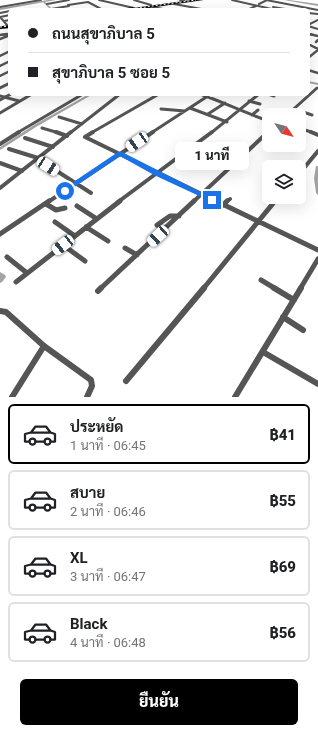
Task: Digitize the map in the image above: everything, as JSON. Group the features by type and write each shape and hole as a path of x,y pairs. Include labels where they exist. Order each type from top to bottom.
{"main road":[{"path":"143,8 189,0"},
{"path":"134,8 202,0"}],"street":[{"path":"13,0 18,4"},
{"path":"0,7 40,0"},
{"path":"66,3 69,0"},
{"path":"51,7 78,0"},
{"path":"99,0 134,8"},
{"path":"134,0 160,8"},
{"path":"180,0 184,1"},
{"path":"228,2 234,0 245,4 266,8"},
{"path":"245,4 254,0"},
{"path":"280,8 259,4 267,0 308,8"},
{"path":"47,4 88,2 99,8"},
{"path":"299,6 304,3"},
{"path":"174,4 196,8"},
{"path":"310,11 318,6"},
{"path":"310,8 318,10"},
{"path":"0,17 8,24"},
{"path":"4,21 8,20"},
{"path":"310,56 318,50"},
{"path":"310,93 316,88"},
{"path":"0,96 19,101"},
{"path":"0,100 8,96"},
{"path":"0,113 28,96"},
{"path":"0,144 80,96"},
{"path":"0,188 2,184 22,171 117,96"},
{"path":"156,96 85,137 120,153 156,173 318,250"},
{"path":"0,234 208,96"},
{"path":"211,96 237,110 262,119"},
{"path":"16,282 156,173 191,150 227,122 237,110 256,96"},
{"path":"295,108 307,96"},
{"path":"249,101 260,104"},
{"path":"208,114 225,103"},
{"path":"162,108 170,112 178,110 185,111"},
{"path":"190,108 227,122"},
{"path":"252,115 258,110"},
{"path":"306,113 312,115"},
{"path":"59,117 82,124"},
{"path":"42,128 67,136"},
{"path":"306,131 318,135"},
{"path":"25,138 53,147"},
{"path":"98,291 262,139"},
{"path":"9,149 38,158"},
{"path":"306,165 317,152"},
{"path":"0,163 22,171"},
{"path":"48,166 91,193"},
{"path":"223,205 230,199"},
{"path":"46,204 56,210 65,208"},
{"path":"126,381 273,204"},
{"path":"77,206 97,219"},
{"path":"157,225 170,216 179,216"},
{"path":"54,222 75,236"},
{"path":"86,227 108,241"},
{"path":"63,245 85,261"},
{"path":"125,248 137,255"},
{"path":"7,257 27,273"},
{"path":"235,397 318,259"},
{"path":"261,280 294,300"},
{"path":"0,311 6,312 44,346 91,380 92,386 87,397"},
{"path":"283,317 303,330"},
{"path":"12,397 44,346"},
{"path":"263,352 318,384"}],"waterway":[{"path":"0,9 54,0"},
{"path":"285,0 318,5"},
{"path":"44,2 50,8"},
{"path":"310,82 318,84"},
{"path":"0,149 35,126 88,96"},
{"path":"318,167 316,178 318,193"},
{"path":"0,275 3,277 0,280"}],"railway":[{"path":"138,8 196,0"},
{"path":"0,27 8,26"}],"route":[{"path":"65,191 120,153 156,173 212,200"}]}
